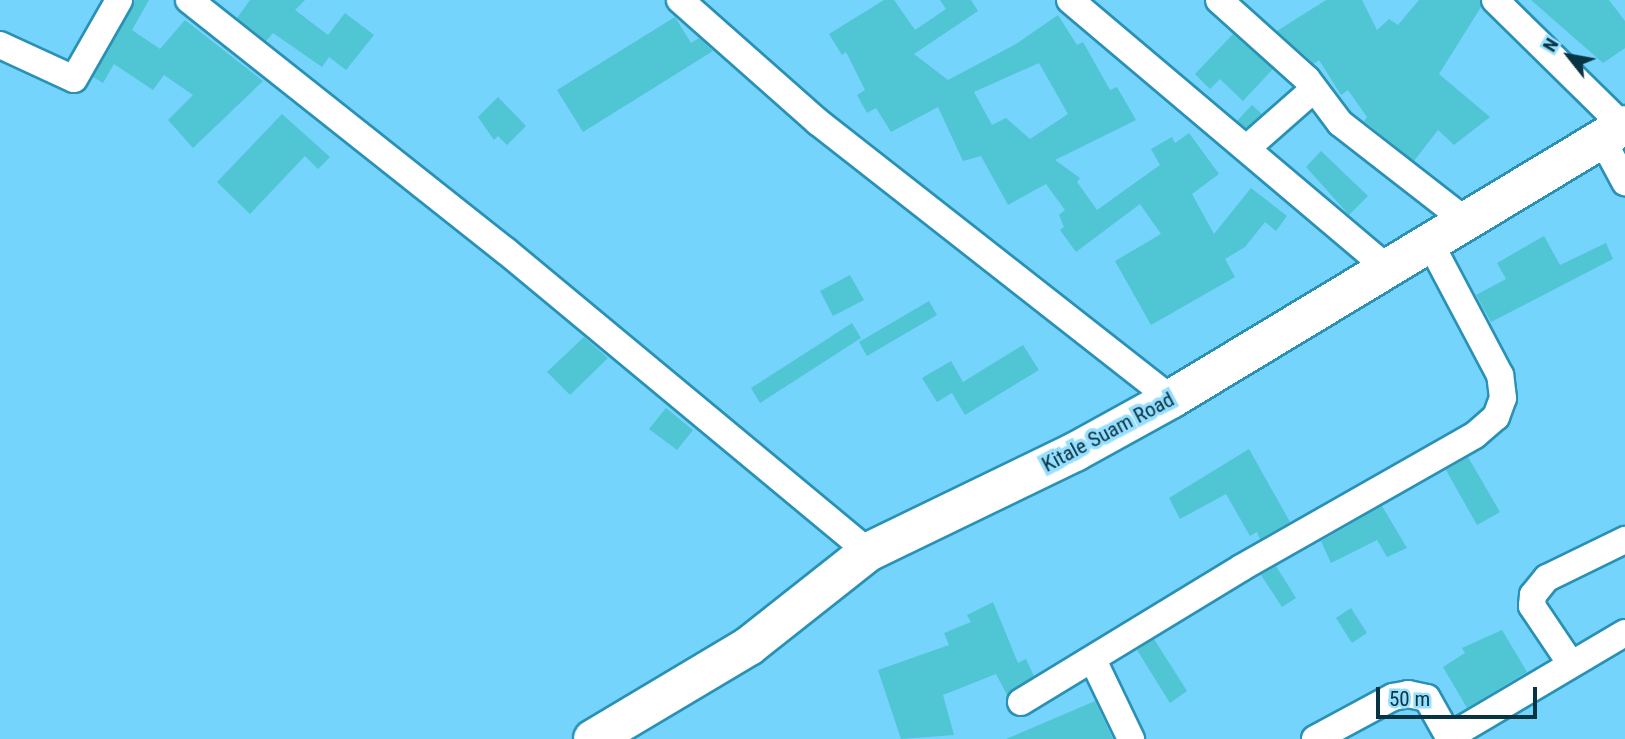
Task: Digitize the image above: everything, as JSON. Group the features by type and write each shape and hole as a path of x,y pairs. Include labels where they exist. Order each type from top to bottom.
{"highway":[{"name":"Kitale Suam Road","path":"593,739 749,646 868,552 1075,452 1171,399 1386,267 1617,131"}],"street":[{"path":"0,45 74,79 119,0"},
{"path":"188,0 506,251 868,552"},
{"path":"680,0 817,122 1171,399"},
{"path":"1070,0 1386,267"},
{"path":"1219,0 1259,33 1314,89 1340,123 1466,221"},
{"path":"1495,0 1617,131 1625,182"},
{"path":"1247,148 1314,89"},
{"path":"1021,702 1241,568 1475,435 1496,416 1503,398 1500,375 1430,243"},
{"path":"1571,664 1532,606 1533,595 1547,578 1625,540"},
{"path":"1315,739 1393,697 1408,694 1427,698 1449,738 1625,633"},
{"path":"1093,660 1131,739"}],"building":[{"path":"135,0 149,0 132,30 160,49 185,20 263,81 193,148 168,120 193,95 164,75 153,90 114,64 103,83 93,77"},
{"path":"250,0 305,0 295,10 328,35 345,13 374,35 346,70 329,57 322,67 273,33 266,41 237,18"},
{"path":"884,0 894,0 915,30 946,9 940,0 971,0 978,11 914,54 948,80 1016,44 1058,15 1077,45 1083,42 1110,90 1117,87 1136,120 1055,160 1080,178 1077,182 1097,210 1160,165 1151,149 1172,137 1175,143 1189,133 1219,174 1192,194 1214,234 1251,188 1287,216 1276,231 1265,222 1245,247 1225,259 1235,277 1151,325 1115,261 1161,234 1140,204 1076,252 1060,230 1064,227 1059,215 1065,210 1046,184 1008,205 981,156 963,161 938,107 891,132 876,108 867,113 857,95 865,90 846,52 842,55 829,34","holes":["1039,63 1068,114 1030,139 1006,118 992,125 974,92"]},
{"path":"1326,0 1362,0 1377,30 1389,19 1398,25 1419,0 1480,0 1481,7 1439,74 1490,117 1454,145 1438,130 1414,161 1364,121 1367,117 1348,90 1341,95 1319,60 1314,64 1277,31"},
{"path":"1531,0 1609,0 1625,21 1625,48 1603,63"},
{"path":"675,17 691,43 699,38 713,51 583,132 557,90"},
{"path":"1233,34 1273,69 1243,101 1220,79 1210,89 1195,74"},
{"path":"498,97 526,126 507,145 498,136 494,140 478,117"},
{"path":"1252,105 1262,114 1246,128 1237,121"},
{"path":"282,114 330,157 318,169 305,156 250,214 217,182"},
{"path":"1321,151 1368,196 1349,215 1306,167"},
{"path":"1544,236 1560,265 1606,243 1613,259 1491,322 1476,295 1506,279 1497,263"},
{"path":"850,275 864,300 833,316 820,291"},
{"path":"929,301 937,315 867,356 859,342"},
{"path":"852,323 861,338 760,403 751,388"},
{"path":"584,337 608,358 570,395 547,372"},
{"path":"1023,345 1039,370 965,415 952,393 937,402 922,378 951,361 963,382"},
{"path":"666,408 693,430 677,450 649,429"},
{"path":"1249,449 1290,522 1260,539 1257,532 1250,536 1226,494 1180,519 1169,498"},
{"path":"1468,457 1500,512 1477,525 1446,470"},
{"path":"1382,506 1407,548 1387,557 1377,540 1331,563 1321,541"},
{"path":"1276,566 1296,598 1282,607 1261,575"},
{"path":"993,602 1018,663 1026,659 1034,676 1007,695 996,674 943,695 954,735 901,739 878,670 949,645 944,633 971,622 967,615"},
{"path":"1351,608 1367,633 1352,643 1336,618"},
{"path":"1502,630 1527,672 1467,708 1443,667 1465,653 1462,648"},
{"path":"1154,639 1187,691 1170,703 1137,650"},
{"path":"1095,701 1113,739 1006,739"}]}
